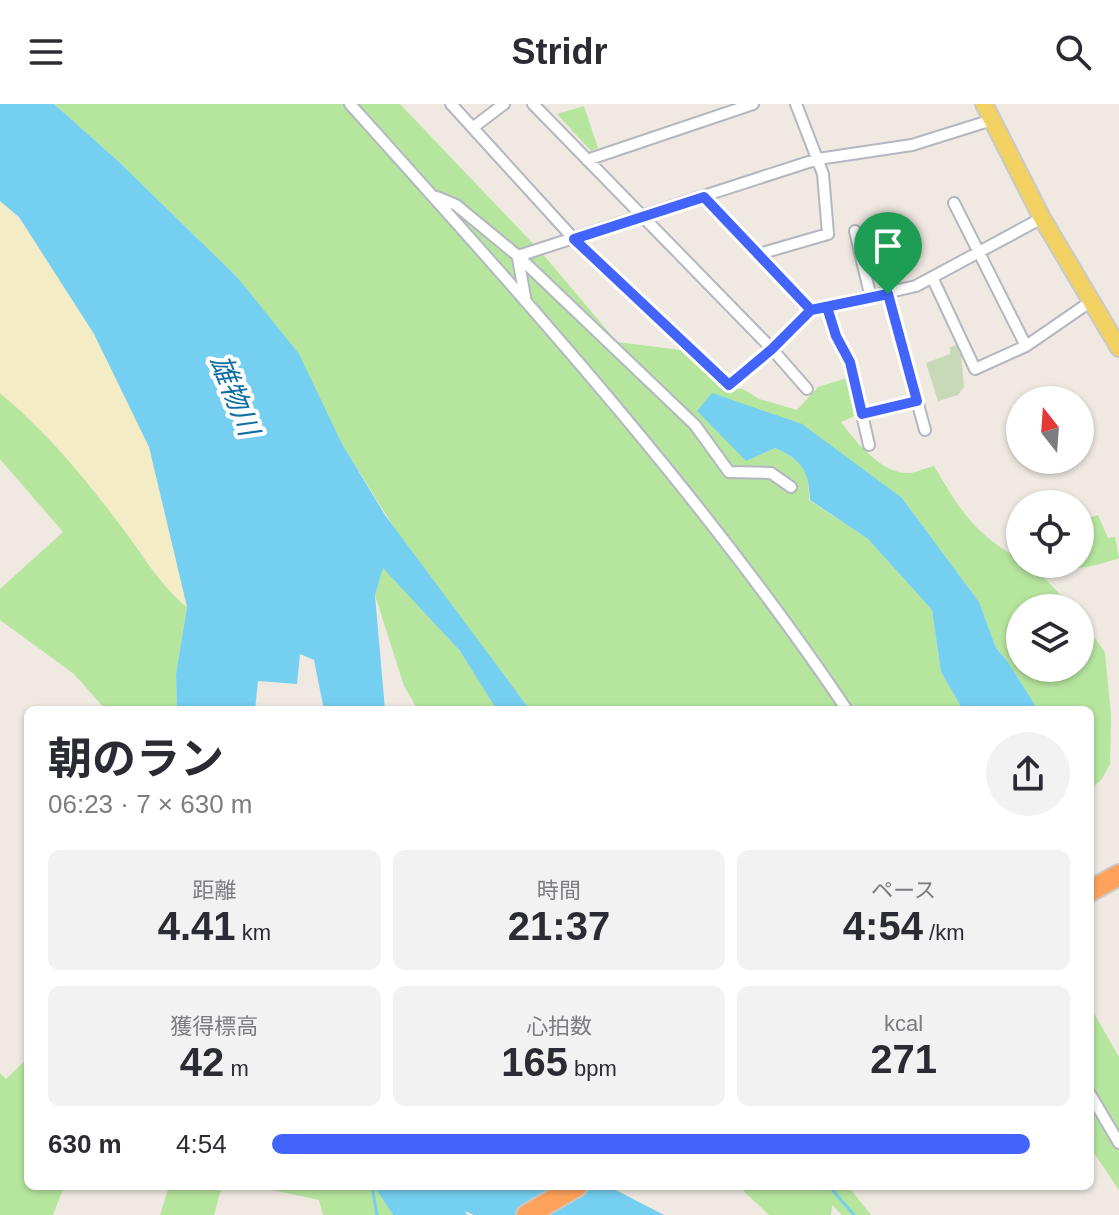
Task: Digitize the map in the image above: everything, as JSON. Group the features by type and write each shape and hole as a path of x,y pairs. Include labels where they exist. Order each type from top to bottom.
{"highway":[{"path":"1094,889 1119,875"},
{"path":"527,1215 570,1190"}],"main road":[{"path":"984,104 1042,218 1119,348"}],"street":[{"path":"350,104 525,300 745,564 844,706"},
{"path":"451,104 475,126 574,239 729,385 772,349 811,310 888,294 932,277 1042,218"},
{"path":"475,126 504,104"},
{"path":"533,104 772,349 807,389"},
{"path":"587,160 753,104"},
{"path":"759,254 828,234 823,174 796,104"},
{"path":"518,256 818,159 912,145 992,120"},
{"path":"433,196 456,205 518,256 695,425 729,472 771,473 791,487"},
{"path":"704,197 811,310"},
{"path":"954,203 1026,346"},
{"path":"855,231 871,298"},
{"path":"518,256 525,300"},
{"path":"932,277 975,369 1026,346 1090,302"},
{"path":"888,294 925,430"},
{"path":"827,307 836,336 850,362 869,445"},
{"path":"862,414 917,401"},
{"path":"1094,1101 1119,1143"}],"green space":[{"path":"54,104 400,104 541,252 617,342 680,350 727,388 743,389 759,399 797,410 818,387 850,377 859,414 841,422 861,447 898,472 911,473 934,466 970,520 1006,551 1006,578 1044,578 1060,594 1006,594 1006,660 996,648 979,602 902,498 697,411 746,460 775,448 797,462 806,474 809,500 868,539 932,610 941,672 961,706 848,706 743,556 592,373 733,549 843,706 527,706 405,545 237,277 118,161"},
{"path":"584,106 598,148 591,151 557,114"},
{"path":"960,344 964,387 958,395 938,401 926,363 950,354 950,347"},
{"path":"0,393 64,456 160,579 187,607 176,674 177,706 102,706 74,674 0,620 0,589 63,532 0,459"},
{"path":"1098,515 1108,538 1115,537 1119,558 1094,565 1094,516"},
{"path":"383,567 460,651 495,706 416,706 404,686 375,595"},
{"path":"1094,637 1105,652 1111,716 1110,764 1094,786 1094,706 1036,706 1020,682 1094,682"},
{"path":"1094,1013 1119,1057 1119,1190 1094,1153"},
{"path":"24,1062 24,1190 62,1190 53,1215 0,1215 0,1073 6,1079"},
{"path":"168,1190 221,1190 214,1215 160,1215"},
{"path":"273,1190 377,1190 393,1215 323,1215 319,1200"},
{"path":"742,1190 851,1190 871,1215 842,1215 832,1205 831,1215 769,1215"}],"sand":[{"path":"0,201 20,221 63,280 137,419 160,485 187,607 160,579 64,456 0,393"}],"water":[{"name":"雄物川","path":"0,104 54,104 118,161 237,277 299,354 342,444 385,515 527,706 494,706 460,651 383,568 375,595 385,706 323,706 314,660 300,654 297,684 258,681 255,706 177,706 176,674 187,607 149,447 94,334 19,217 0,201"},
{"path":"712,393 802,424 902,498 979,602 996,648 1006,660 1006,682 1020,682 1036,706 961,706 941,672 932,610 868,539 810,500 806,474 792,457 775,448 746,461 697,411"},
{"path":"377,1190 616,1190 664,1215 474,1215 465,1211 467,1215 393,1215"}],"waterway":[{"path":"373,1190 377,1215"},
{"path":"832,1190 854,1215"}],"route":[{"path":"888,294 811,310 704,197 574,239 729,385 772,349 811,310 827,307 836,336 850,362 862,414 917,401 888,294"}]}
